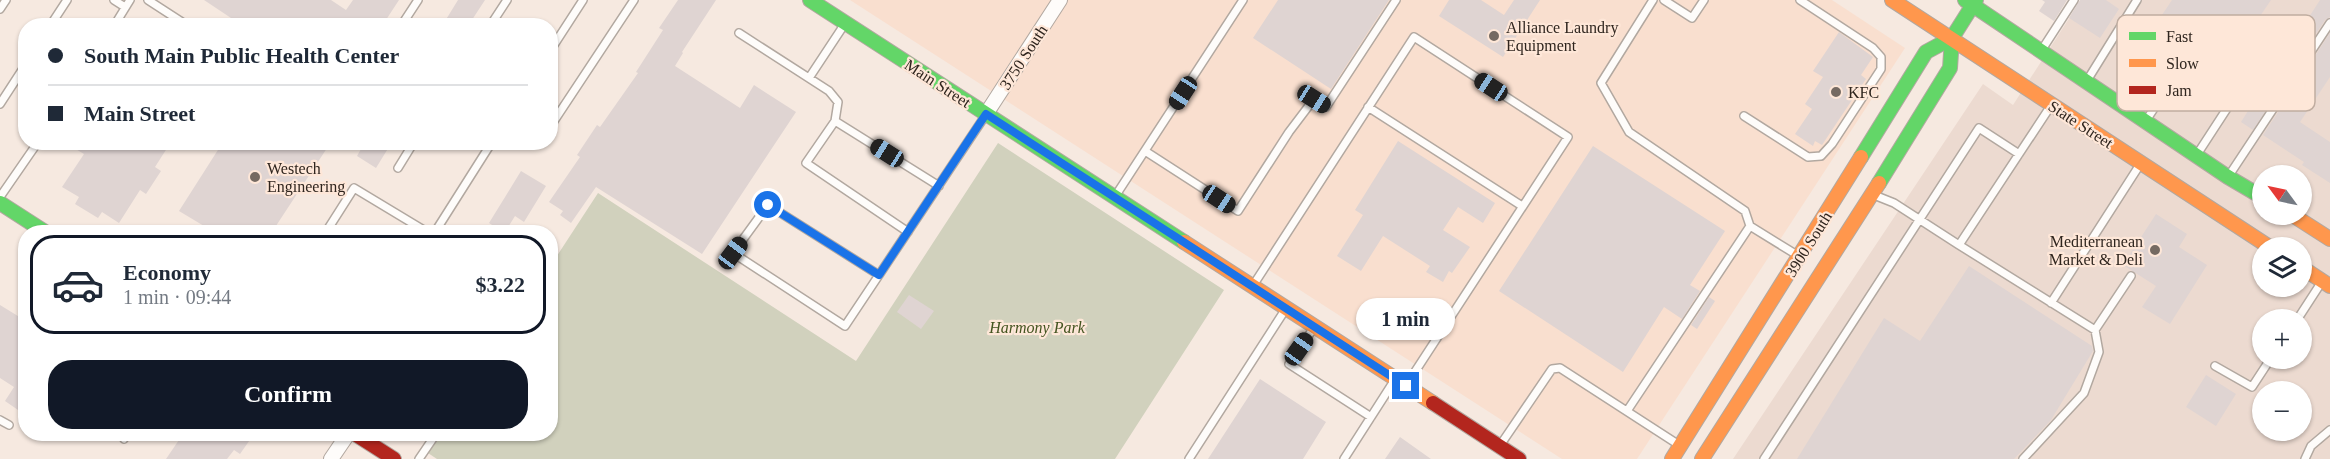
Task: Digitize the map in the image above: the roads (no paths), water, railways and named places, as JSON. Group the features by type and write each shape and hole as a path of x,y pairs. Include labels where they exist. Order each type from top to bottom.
{"main road":[{"name":"State Street","path":"1892,0 2254,237"},
{"name":"Main Street","path":"820,2 846,23 1519,459"},
{"name":"3900 South","path":"1702,459 1950,68 1952,38 1972,2"},
{"path":"1972,2 2117,101"},
{"name":"3900 South","path":"1672,459 1926,52 1952,38"},
{"path":"2131,111 2252,191"},
{"path":"0,203 34,225"},
{"path":"2308,225 2330,239"},
{"path":"2312,274 2326,283"},
{"path":"366,441 394,459"}],"street":[{"name":"3750 South","path":"986,114 1060,0"},
{"path":"331,459 343,441"}],"lane":[{"path":"0,9 6,0"},
{"path":"55,18 67,0"},
{"path":"114,0 126,7"},
{"path":"119,18 130,0"},
{"path":"148,0 176,18"},
{"path":"406,18 418,0"},
{"path":"495,18 507,0"},
{"path":"558,39 583,0"},
{"path":"558,115 634,0"},
{"path":"1115,197 1243,0"},
{"path":"1145,151 1238,211 1289,132 1314,99 1326,107 1396,0"},
{"path":"1653,0 1600,83 1629,132 1745,211 1750,226 1800,257"},
{"path":"1664,0 1692,18 1704,0"},
{"path":"1744,116 1808,157 1821,156 1832,144 1881,69 1881,57 1873,48 1800,0"},
{"path":"2042,50 2074,0"},
{"path":"2128,15 2137,0"},
{"path":"809,78 846,23"},
{"path":"2315,46 2330,23"},
{"path":"2087,81 2117,32"},
{"path":"740,33 829,91 838,102 835,121 806,163 908,232"},
{"path":"1252,286 1414,37 1568,137 1401,382 1371,417 1344,459"},
{"path":"0,104 18,76"},
{"path":"1959,245 2051,105"},
{"path":"1368,107 1522,206"},
{"path":"2146,121 2153,111"},
{"path":"2197,156 2226,111"},
{"path":"2228,177 2272,111"},
{"path":"879,275 768,205 733,253 845,326 939,186 986,114"},
{"path":"835,121 939,186"},
{"path":"1764,459 1979,128 2019,154"},
{"path":"0,197 32,150"},
{"path":"398,168 409,150"},
{"path":"439,225 487,150"},
{"path":"2050,303 2141,164"},
{"path":"331,225 354,188 415,225"},
{"path":"1872,194 1894,203 2095,330"},
{"path":"1628,411 1750,226"},
{"path":"2023,459 2084,393 2099,352 2095,330 2131,276"},
{"path":"2306,309 2326,283"},
{"path":"1189,459 1287,308"},
{"path":"1315,326 1289,364 1371,417"},
{"path":"2215,366 2252,387 2264,369"},
{"path":"1499,446 1552,369 1560,368 1681,446"},
{"path":"0,420 9,425"},
{"path":"2305,459 2312,446 2330,430"},
{"path":"418,459 431,441"}],"place":[{"name":"Alliance Laundry Equipment","path":"1494,36"},
{"name":"KFC","path":"1836,92"},
{"name":"Westech Engineering","path":"255,177"},
{"name":"Mediterranean Market & Deli","path":"2155,250"}],"park label":[{"name":"Harmony Park","path":"1037,327"}]}
